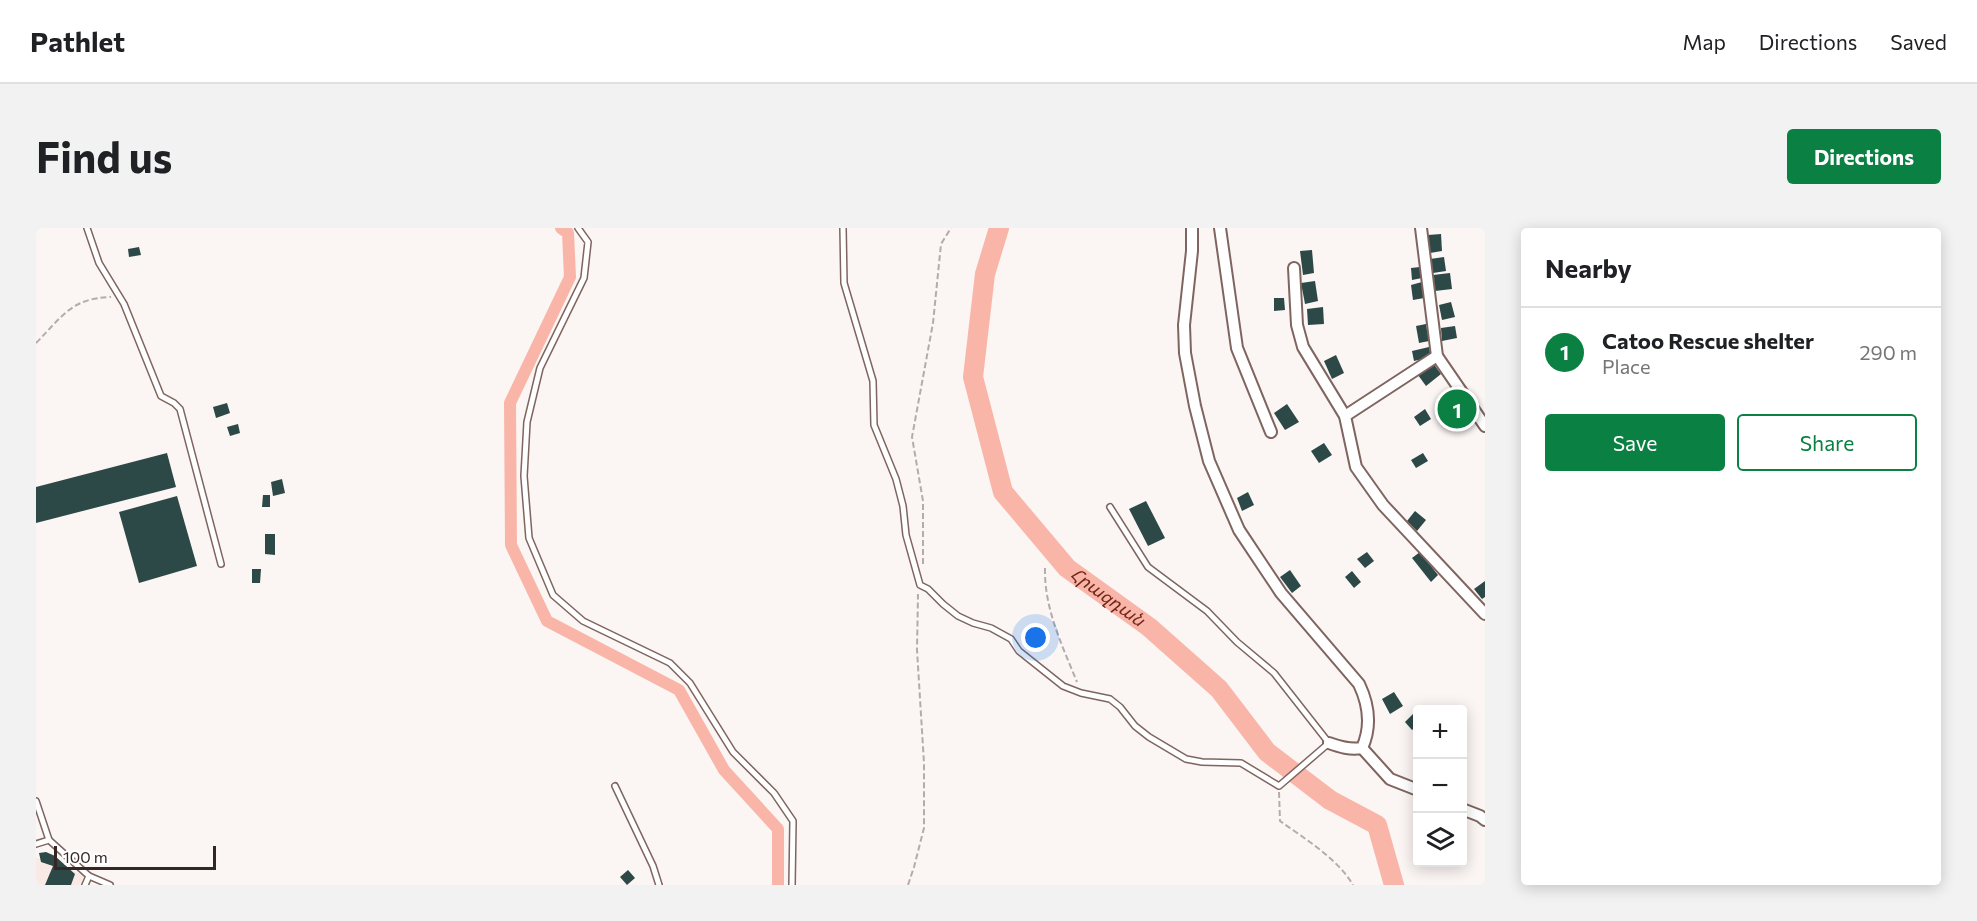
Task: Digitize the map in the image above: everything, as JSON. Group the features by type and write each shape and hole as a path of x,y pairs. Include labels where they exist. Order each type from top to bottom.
{"street":[{"path":"1192,228 1192,252 1184,325 1185,353 1209,461 1239,530 1281,593 1359,684 1369,712 1366,739 1362,748"},
{"path":"1220,228 1237,348 1271,432"},
{"path":"1421,228 1437,356 1485,426"},
{"path":"1294,267 1297,325 1303,347 1346,416 1356,467 1383,505 1485,614"},
{"path":"1346,416 1437,356"},
{"path":"1329,743 1341,748 1362,748 1390,778 1413,788"},
{"path":"1467,811 1485,820"}],"lane":[{"path":"87,228 99,263 120,297 161,396 180,409 221,564"},
{"path":"578,228 588,242 584,278 540,368 527,422 524,476 529,538 553,595 583,621 670,663 690,683 733,752 774,793 793,821 792,885"},
{"path":"843,228 844,283 873,381 874,425 896,479 903,506 906,535 920,585 928,589 958,615 1011,639 1019,651 1063,686 1081,693 1110,699 1142,731 1186,759 1202,762 1241,763 1279,786 1329,743 1274,673 1237,642 1207,611 1148,567 1110,507"},
{"path":"615,786 653,866 659,885"},
{"path":"36,801 49,840 89,876 110,885"},
{"path":"36,844 49,840"},
{"path":"85,885 89,876"}],"path":[{"path":"922,565 923,501 912,437 933,323 941,244 951,228"},
{"path":"36,343 73,306 80,302 96,297 120,297"},
{"path":"1045,568 1044,587 1049,608 1081,693"},
{"path":"908,885 924,828 924,763 917,632 920,585"},
{"path":"1279,786 1280,821 1311,843 1347,874 1353,885"}],"shaded area":[{"path":"36,857 84,875 80,885 36,885"}],"building":[{"path":"1441,234 1442,251 1430,253 1428,235"},
{"path":"139,247 141,255 129,257 128,249"},
{"path":"1312,250 1314,273 1303,275 1300,251"},
{"path":"1444,257 1446,271 1433,273 1430,259"},
{"path":"1420,267 1422,278 1412,280 1411,268"},
{"path":"1450,273 1452,289 1435,291 1433,275"},
{"path":"1315,281 1318,301 1305,304 1301,283"},
{"path":"1422,282 1424,298 1413,300 1411,285"},
{"path":"1274,298 1284,298 1285,310 1274,311"},
{"path":"1451,302 1455,317 1442,320 1439,305"},
{"path":"1323,307 1324,324 1308,325 1307,309"},
{"path":"1426,324 1429,341 1419,343 1416,326"},
{"path":"1455,326 1457,338 1442,341 1441,328"},
{"path":"1429,347 1431,357 1414,361 1412,351"},
{"path":"1336,355 1344,373 1332,379 1324,361"},
{"path":"1433,363 1441,374 1426,386 1418,375"},
{"path":"1459,398 1467,410 1455,419 1447,407"},
{"path":"227,403 230,413 216,418 213,407"},
{"path":"1287,404 1299,422 1285,430 1274,413"},
{"path":"1425,409 1431,419 1420,426 1414,417"},
{"path":"238,424 240,433 230,436 227,427"},
{"path":"1324,443 1332,455 1319,463 1311,451"},
{"path":"167,453 176,487 36,523 36,487"},
{"path":"1423,453 1428,461 1416,468 1411,460"},
{"path":"282,479 285,493 273,496 271,482"},
{"path":"1248,492 1254,505 1242,511 1237,498"},
{"path":"263,495 270,495 270,507 262,507"},
{"path":"177,496 197,566 139,583 119,512"},
{"path":"1146,501 1165,538 1148,546 1129,509"},
{"path":"1415,511 1426,520 1417,531 1407,521"},
{"path":"265,534 275,534 275,555 265,554"},
{"path":"1367,552 1374,561 1365,568 1357,559"},
{"path":"1420,552 1438,575 1431,582 1412,558"},
{"path":"252,569 261,569 260,583 252,583"},
{"path":"1290,570 1301,586 1292,593 1280,577"},
{"path":"1352,571 1361,582 1354,588 1345,577"},
{"path":"1485,581 1485,597 1482,599 1474,589"},
{"path":"1394,692 1403,706 1390,714 1382,699"},
{"path":"1413,714 1413,729 1405,722"},
{"path":"46,852 55,856 75,874 71,885 45,885 53,866 41,862 39,853"},
{"path":"628,870 635,878 627,885 620,877"}],"waterway":[{"path":"561,228 568,233 570,277 510,403 511,545 547,621 679,690 724,770 778,829 778,885"},
{"name":"Հրազդան","path":"999,228 985,274 973,377 1003,492 1067,568 1149,627 1219,689 1267,752 1330,800 1377,825 1394,885"}],"place":[{"name":"Catoo Rescue shelter","path":"1457,409"}]}
